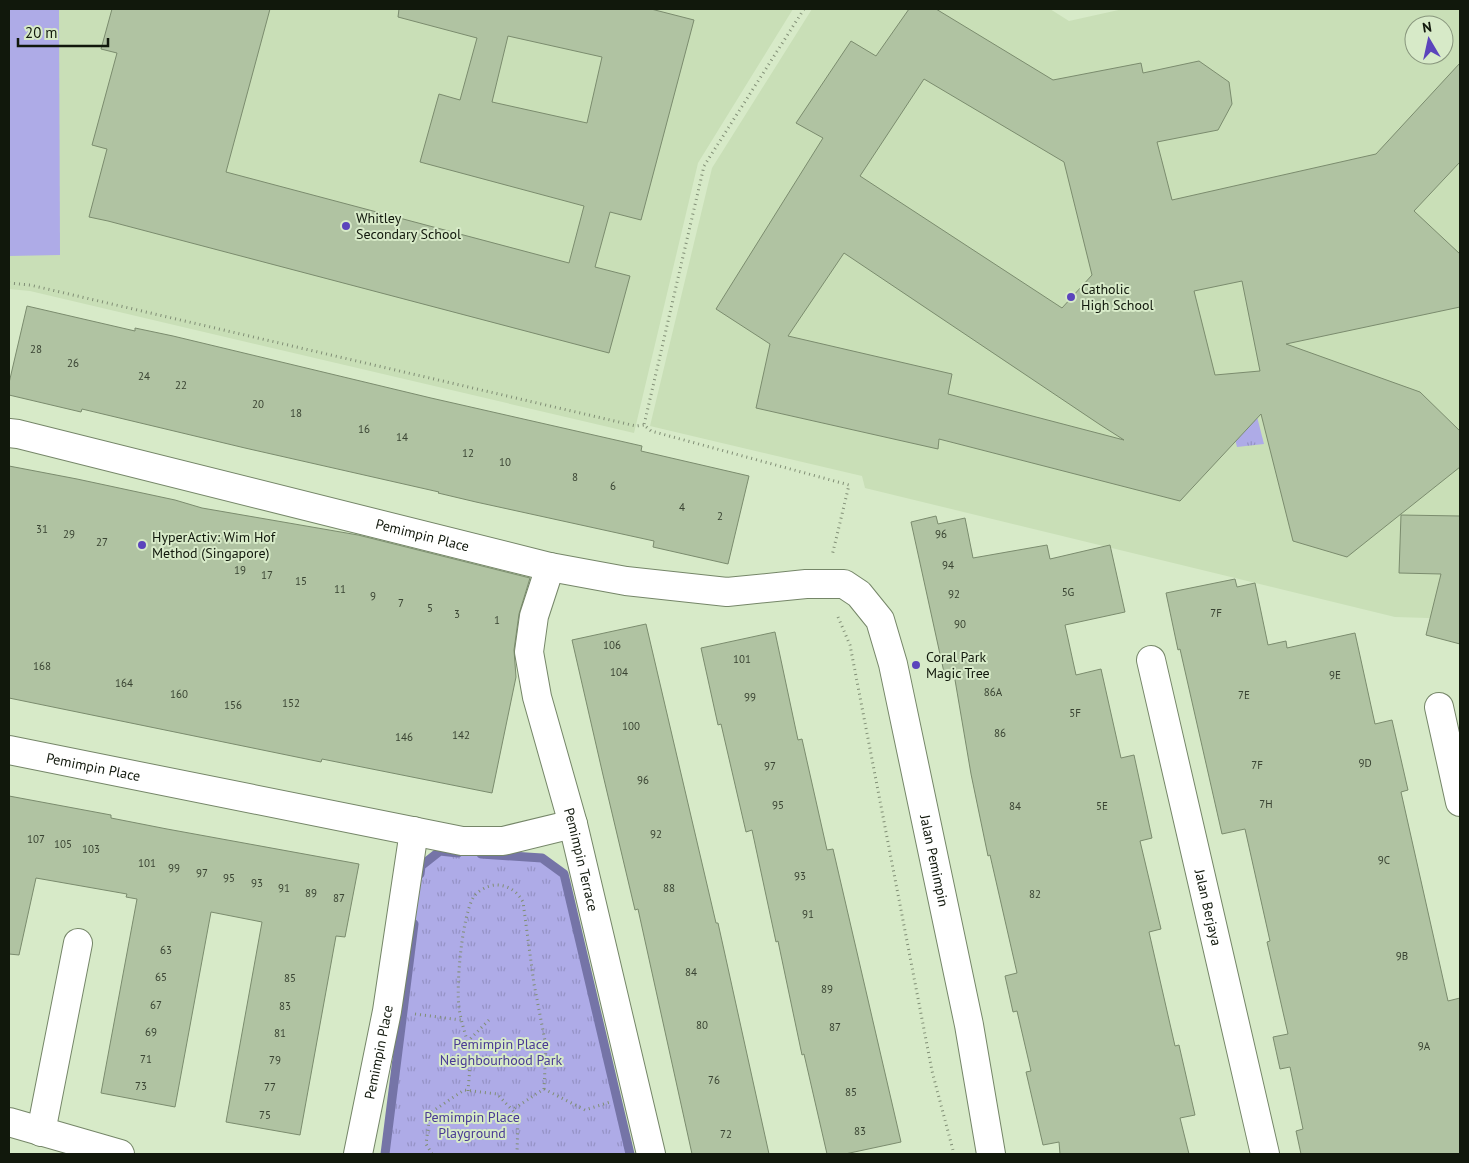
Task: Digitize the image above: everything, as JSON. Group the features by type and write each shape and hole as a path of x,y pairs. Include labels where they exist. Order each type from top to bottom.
{"street":[{"name":"Pemimpin Place","path":"9,433 550,567 626,581 727,592 835,584"},
{"name":"Pemimpin Terrace","path":"550,567 534,616 529,652 536,697 573,824 651,1154"},
{"name":"Jalan Pemimpin","path":"835,584 859,594 880,620 893,664 969,1025 991,1154"},
{"name":"Jalan Berjaya","path":"1151,660 1265,1154"},
{"path":"1439,707 1460,802"},
{"name":"Pemimpin Place","path":"9,750 462,841 503,841 573,824"},
{"name":"Pemimpin Place","path":"360,1142 387,1011 414,831"},
{"path":"41,1132 78,943"},
{"path":"9,1122 120,1154"}],"path":[{"path":"644,425 704,166 804,9"},
{"path":"9,283 30,285 636,426 644,425"},
{"path":"644,425 650,431 849,485 835,584 850,645 932,1071 954,1154"},
{"path":"468,1091 470,1069 467,1042 461,1020 458,982 464,931 471,903 478,892 495,885 508,887 518,893 523,902 534,984 546,1046 544,1089"},
{"path":"406,1014 461,1020"},
{"path":"467,1042 491,1018"},
{"path":"544,1089 585,1110 636,1094"},
{"path":"512,1110 544,1089"},
{"path":"432,1154 426,1144 430,1113 464,1090 497,1094 518,1116 517,1154"}],"shaded area":[{"name":"Whitley Secondary School","path":"9,9 793,9 698,163 634,433 30,291 9,289"},
{"name":"Catholic High School","path":"812,9 1050,9 1069,21 1123,9 1460,9 1460,619 1395,617 865,488 862,476 650,426 712,168"}],"green space":[{"path":"9,9 59,9 60,255 9,256"},
{"path":"1250,389 1264,444 1237,447 1224,397"},
{"name":"Pemimpin Place Neighbourhood Park","path":"440,851 542,858 564,874 630,1154 385,1154 421,866"}],"building":[{"path":"112,9 270,9 226,172 569,263 584,206 420,162 439,94 460,100 477,38 398,17 399,9 651,9 694,20 641,220 610,212 595,267 630,276 609,353 89,217 107,149 92,145 117,53 101,49","holes":["508,36 602,57 587,123 492,102"]},
{"path":"909,9 936,9 1053,80 1141,63 1143,73 1199,61 1229,82 1232,104 1218,130 1157,142 1172,200 1376,154 1460,63 1460,162 1414,211 1460,254 1460,307 1286,344 1420,392 1460,431 1460,467 1347,557 1293,541 1261,414 1180,501 939,439 938,449 756,408 770,344 716,309 823,138 796,123 851,41 876,56","holes":["924,79 1064,162 1092,275 1062,308 860,176","844,253 1124,440 948,394 952,374 788,336","1242,281 1260,371 1215,375 1194,291"]},
{"path":"27,306 135,331 135,328 173,336 642,446 641,451 749,476 728,564 653,547 654,541 476,502 82,409 81,412 9,395 9,383"},
{"path":"9,466 175,500 202,508 358,535 530,578 519,614 514,650 516,677 492,793 322,759 321,762 9,698"},
{"path":"1401,515 1460,516 1460,644 1426,635 1441,574 1399,573"},
{"path":"936,516 938,524 965,518 973,558 1047,545 1050,559 1110,545 1125,612 1065,625 1076,675 1101,669 1121,758 1134,755 1152,838 1140,841 1161,929 1149,932 1175,1046 1179,1045 1195,1115 1180,1118 1189,1154 1060,1154 1059,1142 1043,1145 1026,1072 1031,1071 1017,1011 1013,1012 1005,976 1017,973 990,855 988,856 971,774 954,674 945,677 911,522"},
{"path":"1235,579 1237,587 1255,583 1268,645 1286,641 1287,648 1355,633 1375,724 1392,720 1408,790 1401,792 1448,1001 1460,998 1460,1154 1301,1154 1296,1131 1303,1129 1290,1067 1280,1069 1273,1037 1288,1034 1267,942 1270,941 1245,829 1222,834 1166,593"},
{"path":"646,624 716,923 718,923 769,1154 692,1154 638,909 635,910 603,775 572,640"},
{"path":"775,632 798,740 802,739 827,850 833,849 901,1142 845,1154 827,1154 804,1054 802,1055 752,830 746,832 721,724 718,725 701,648"},
{"path":"9,796 111,815 111,818 167,829 359,864 345,937 336,936 300,1135 226,1122 262,922 211,912 175,1107 101,1093 137,899 126,897 127,894 36,878 19,955 9,954"}],"waterway":[{"path":"420,874 421,866 440,851 458,853"},
{"path":"481,854 542,858 564,874 630,1154"},
{"path":"385,1154 414,924"}],"place":[{"name":"Whitley Secondary School","path":"346,226"},
{"name":"Catholic High School","path":"1071,297"},
{"name":"HyperActiv: Wim Hof Method (Singapore)","path":"142,545"},
{"name":"Coral Park Magic Tree","path":"916,665"}],"park label":[{"name":"Pemimpin Place Playground","path":"472,1126"}]}
